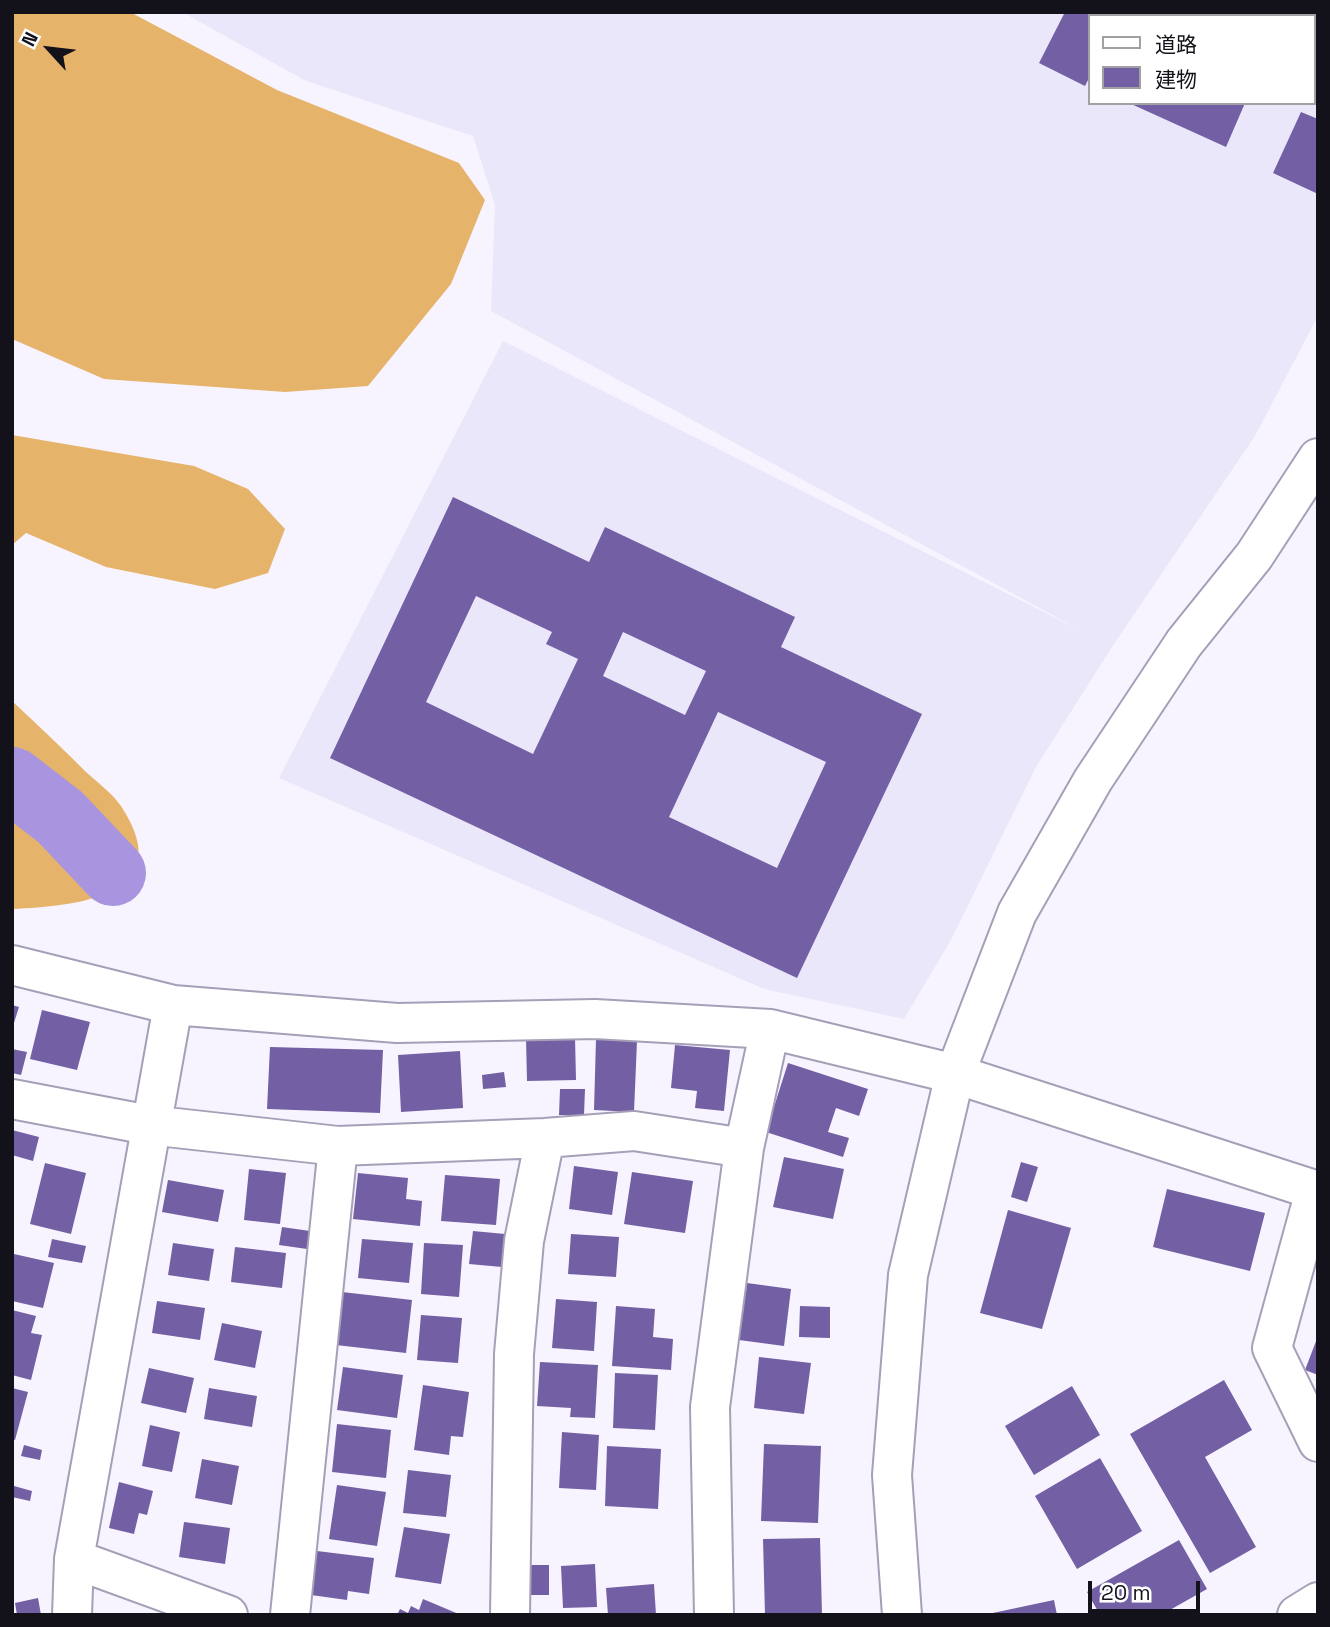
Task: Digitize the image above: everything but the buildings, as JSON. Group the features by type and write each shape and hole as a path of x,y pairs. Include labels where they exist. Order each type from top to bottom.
{"street":[{"path":"902,1615 892,1475 908,1275 955,1074 1017,913 1093,780 1184,643 1254,556 1318,458"},
{"path":"12,965 173,1005 397,1023 595,1019 770,1029 955,1074 1316,1191 1272,1348 1318,1442"},
{"path":"72,1615 74,1559 149,1125 173,1005"},
{"path":"714,1615 710,1407 744,1147 770,1029"},
{"path":"12,1100 149,1125 338,1146 545,1138 634,1131 744,1147"},
{"path":"510,1615 514,1354 524,1241 545,1138"},
{"path":"290,1615 338,1146"},
{"path":"74,1559 228,1615"},
{"path":"1297,1615 1318,1602"}],"shaded area":[{"path":"12,12 130,12 277,90 459,163 485,200 451,284 368,386 285,392 104,379 12,339"},
{"path":"182,12 1318,12 1318,316 1255,436 1112,647 1036,767 951,940 904,1019 764,989 279,778 503,341 1082,631 491,311 495,205 473,136 306,81"},
{"path":"12,435 194,466 248,489 285,529 268,573 215,589 106,567 26,533 12,545"},
{"path":"12,701 121,806 136,836 138,860 130,877 113,890 91,899 65,904 12,909"}],"waterway":[{"path":"12,780 60,817 113,873"}]}
